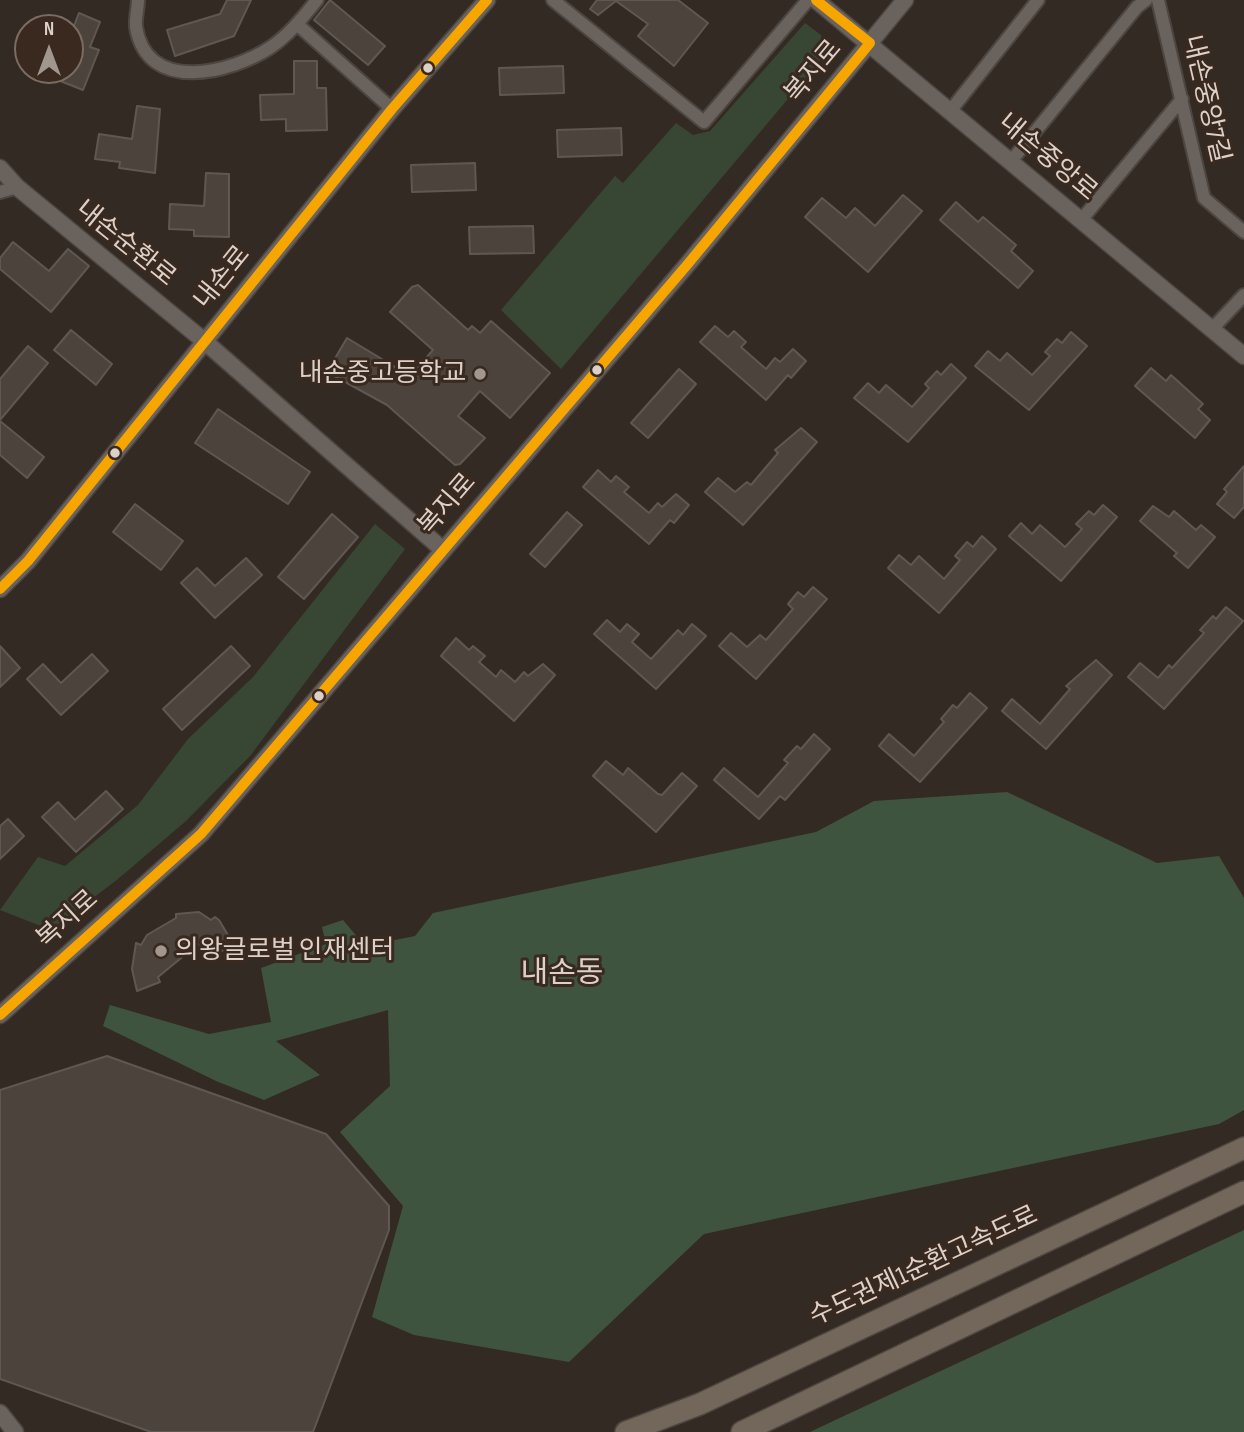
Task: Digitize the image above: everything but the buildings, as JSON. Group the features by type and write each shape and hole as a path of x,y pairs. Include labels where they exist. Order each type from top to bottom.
{"highway":[{"name":"수도권제1순환고속도로","path":"626,1432 700,1404 1244,1148"},
{"path":"742,1432 1244,1192"}],"street":[{"path":"138,0 136,27 147,52 164,68 192,74 223,70 256,56 298,24 317,0"},
{"name":"내손로","path":"0,589 28,561 203,340 392,109 487,0"},
{"path":"553,0 704,122 808,0"},
{"name":"내손중앙로","path":"816,0 1012,160 1244,356"},
{"name":"복지로","path":"0,1015 201,834 687,265 905,0"},
{"path":"951,110 1038,0"},
{"path":"1012,160 1137,6 1146,0"},
{"name":"내손중앙7길","path":"1158,0 1204,198 1244,232"},
{"path":"298,24 392,109"},
{"path":"1082,219 1182,99"},
{"name":"내손순환로","path":"0,168 18,187 203,340 442,549"},
{"path":"0,192 18,187"},
{"path":"1212,329 1244,295"},
{"path":"0,1413 15,1432"}],"green space":[{"path":"805,23 821,35 824,56 561,369 501,310 615,176 623,183 676,123 693,135 710,131"},
{"path":"375,524 405,549 250,756 186,821 118,879 51,930 0,910 38,857 65,866 138,805 188,739 253,677"},
{"path":"1007,792 1157,863 1219,856 1244,898 1244,1110 1219,1124 704,1234 569,1362 414,1335 372,1317 403,1206 340,1132 390,1086 388,1010 276,1041 320,1075 264,1100 216,1081 103,1026 110,1005 209,1034 271,1022 261,968 326,944 322,927 343,920 365,946 415,936 433,913 816,832 874,801"},
{"path":"1244,1230 1244,1432 810,1432 846,1415"}],"transit line":[{"path":"0,589 28,561 392,109 487,0"},
{"path":"816,0 870,43"},
{"path":"0,1015 201,834 687,265 870,43"}],"place":[{"name":"내손중고등학교","path":"480,374"},
{"name":"의왕글로벌 인재센터","path":"161,951"}],"district":[{"name":"내손동","path":"562,974"}]}
